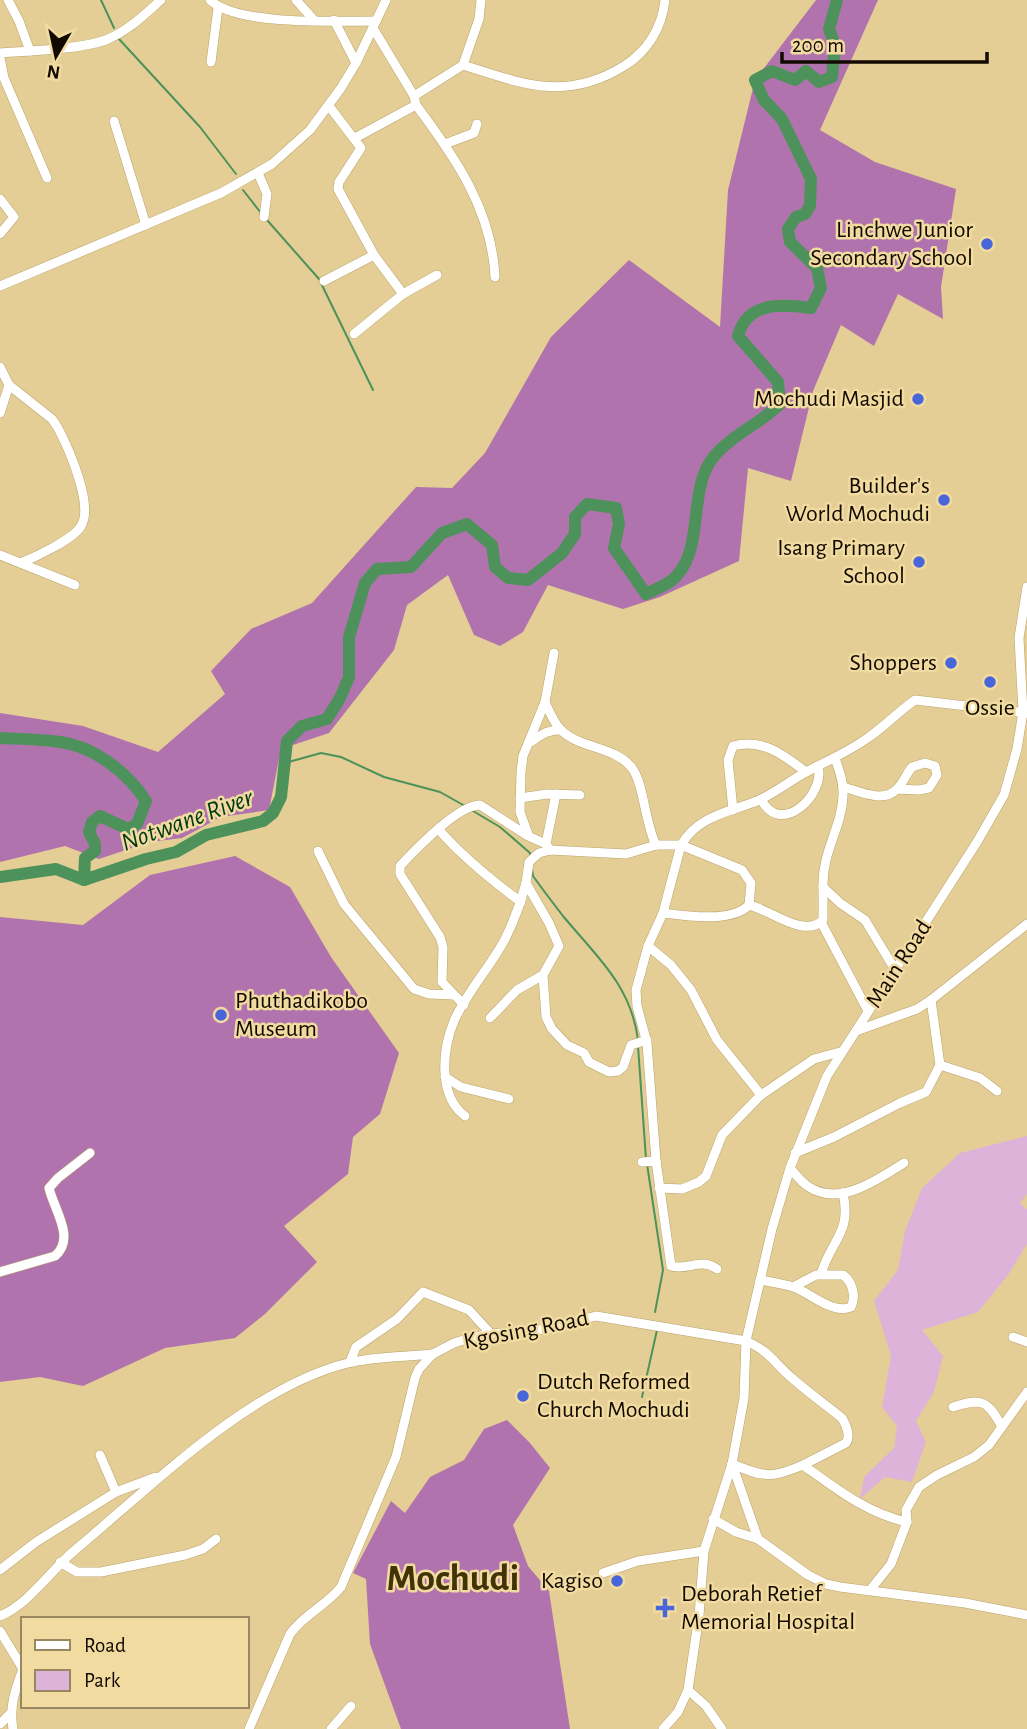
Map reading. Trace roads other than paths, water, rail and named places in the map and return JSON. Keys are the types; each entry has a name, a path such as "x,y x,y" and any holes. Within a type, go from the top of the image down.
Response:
{"street":[{"path":"8,0 30,51"},
{"path":"0,52 30,51 106,40 135,23 161,0"},
{"path":"209,0 218,8 247,16 374,24"},
{"path":"296,0 314,20"},
{"path":"0,286 221,193 258,173 300,140 329,106 356,64 386,0"},
{"path":"355,138 415,100 463,65 480,19 481,0"},
{"path":"463,65 518,82 543,86 567,87 592,83 622,67 645,50 654,36 665,0"},
{"path":"211,62 218,8"},
{"path":"334,20 356,64"},
{"path":"374,24 415,100 445,144 482,209 492,249 495,277"},
{"path":"0,58 2,77 47,178"},
{"path":"329,106 355,138 361,150 339,183 338,189 374,255 403,294"},
{"path":"114,121 146,225"},
{"path":"445,144 474,133 477,124"},
{"path":"258,173 267,194 264,217"},
{"path":"0,199 14,217 0,234"},
{"path":"324,281 374,255"},
{"path":"354,334 403,294 437,275"},
{"path":"0,367 9,384 52,419 58,428 82,490 86,512 78,530 32,559 21,562"},
{"path":"0,413 9,384"},
{"path":"0,555 75,585"},
{"name":"Main Road","path":"688,1690 699,1615 704,1550 732,1464 744,1398 746,1341 794,1153 840,1052 977,842 1004,794 1025,713 1019,638 1027,587"},
{"path":"528,836 522,823 520,798 523,756 545,702 554,653"},
{"path":"717,1269 705,1263 678,1268 671,1266 659,1188 650,1161 636,990 648,946 663,912 681,845 697,825 711,817 761,799 835,758 869,737 915,700 1025,713"},
{"path":"545,702 562,730 580,742 608,752 631,767 636,775 656,845"},
{"path":"529,743 554,729 562,730"},
{"path":"733,810 728,760 733,746 753,742 789,759 806,772"},
{"path":"835,758 844,797 824,863 821,922 868,1012"},
{"path":"761,799 776,815 788,816 794,813 815,789 820,774 818,766"},
{"path":"843,787 880,796 889,796 898,789"},
{"path":"520,798 556,794 580,796"},
{"path":"465,1116 452,1103 445,1077 448,1039 454,1021 506,938 521,902 529,863 548,847 556,794"},
{"path":"464,1005 441,978 443,947 440,937 399,871 401,864 466,807 480,805 548,847 626,854 656,845 681,845 742,870 751,883 749,905 737,914 689,916 663,912"},
{"path":"439,830 479,871 521,902"},
{"path":"318,851 344,904 414,989 429,994 453,995"},
{"path":"490,1018 517,990 543,975 559,946 526,883"},
{"path":"823,887 865,920 894,968"},
{"path":"749,905 801,926 809,927 821,922"},
{"path":"856,1031 917,1009 1027,924"},
{"path":"648,946 671,965 691,990 717,1040 761,1096"},
{"path":"543,975 546,1017 552,1030 567,1045 584,1053 589,1062 609,1072 618,1071 640,1042"},
{"path":"794,1153 834,1137 926,1092 940,1065 931,1000"},
{"path":"659,1188 691,1187 706,1176 722,1135 761,1096 814,1059 840,1052"},
{"path":"940,1065 980,1078 996,1091"},
{"path":"445,1077 461,1087 509,1099"},
{"path":"0,1272 55,1256 62,1250 65,1240 49,1188 90,1153"},
{"path":"790,1168 809,1188 820,1192 843,1193 866,1185 904,1163"},
{"path":"821,1274 830,1250 844,1230 846,1217 843,1193"},
{"path":"760,1280 793,1287 844,1310 851,1307 854,1296 848,1278 843,1275 821,1274 793,1287"},
{"path":"349,1362 356,1347 397,1319 423,1293 469,1310 491,1334"},
{"name":"Kgosing Road","path":"433,1354 461,1341 491,1334 536,1331 587,1317 607,1316 746,1341"},
{"path":"1013,1337 1027,1342"},
{"path":"732,1464 771,1475 784,1474 846,1443 848,1438 842,1418 788,1374 776,1360 746,1341"},
{"path":"0,1616 19,1605 60,1562 164,1474 253,1407 288,1386 349,1362 433,1354"},
{"path":"249,1729 290,1633 300,1621 328,1601 341,1587 396,1457 415,1378 419,1369 433,1354"},
{"path":"870,1590 891,1564 907,1522 906,1510 919,1487 974,1457 989,1445 1027,1392"},
{"path":"953,1407 970,1401 983,1402 1002,1427"},
{"path":"100,1455 116,1492"},
{"path":"732,1464 758,1539"},
{"path":"803,1465 865,1506 887,1518 907,1522"},
{"path":"0,1570 36,1542 116,1492 164,1474"},
{"path":"713,1519 736,1532 758,1539 808,1575 826,1584 917,1599 976,1605 1027,1615"},
{"path":"60,1562 77,1572 101,1572 186,1555 203,1549 216,1539"},
{"path":"603,1573 638,1561 704,1550"},
{"path":"0,1631 21,1667"},
{"path":"13,1729 4,1718 21,1676"},
{"path":"663,1729 678,1712 688,1690 706,1706 722,1729"},
{"path":"12,1702 21,1700"},
{"path":"331,1729 351,1706"}],"waterway":[{"path":"101,0 114,28"},
{"name":"Notwane River","path":"0,738 52,741 85,749 120,771 146,801 137,824 128,829 100,816 92,822 89,832 95,844 95,851 85,858 84,880 176,852 206,835 263,821 273,813 281,797 287,741 302,726 327,719 349,677 349,637 365,583 377,569 411,567 442,533 467,524 492,545 495,567 508,578 528,580 562,553 575,534 575,517 587,504 616,508 619,524 614,548 646,594 671,581 682,569 689,555 700,488 712,459 727,444 780,404 778,382 738,336 743,325 749,316 767,307 811,308 821,288 817,268 790,242 788,229 796,217 805,214 810,206 811,179 782,119 764,100 755,80 772,71 795,80 806,71 819,82 832,77 835,45 829,29 837,0"},
{"path":"119,39 200,127 236,174"},
{"path":"243,190 261,213"},
{"path":"267,220 319,279 373,390"},
{"path":"285,763 321,753 341,757 384,777 440,792 465,806"},
{"path":"473,811 500,827 530,853 530,857"},
{"path":"0,877 56,869 84,880"},
{"path":"532,869 533,876 544,891 620,987 628,1003 638,1040"},
{"path":"638,1046 646,1159"},
{"path":"647,1164 663,1270 655,1312"},
{"path":"642,1397 657,1330"}],"place":[{"name":"Linchwe Junior Secondary School","path":"987,244"},
{"name":"Mochudi Masjid","path":"918,399"},
{"name":"Builder's World Mochudi","path":"944,500"},
{"name":"Isang Primary School","path":"919,562"},
{"name":"Shoppers","path":"951,663"},
{"name":"Ossie","path":"990,682"},
{"name":"Phuthadikobo Museum","path":"221,1015"},
{"name":"Dutch Reformed Church Mochudi","path":"523,1396"},
{"name":"Kagiso","path":"617,1581"},
{"name":"Deborah Retief Memorial Hospital","path":"665,1608"}],"district":[{"name":"Mochudi","path":"453,1579"}]}
